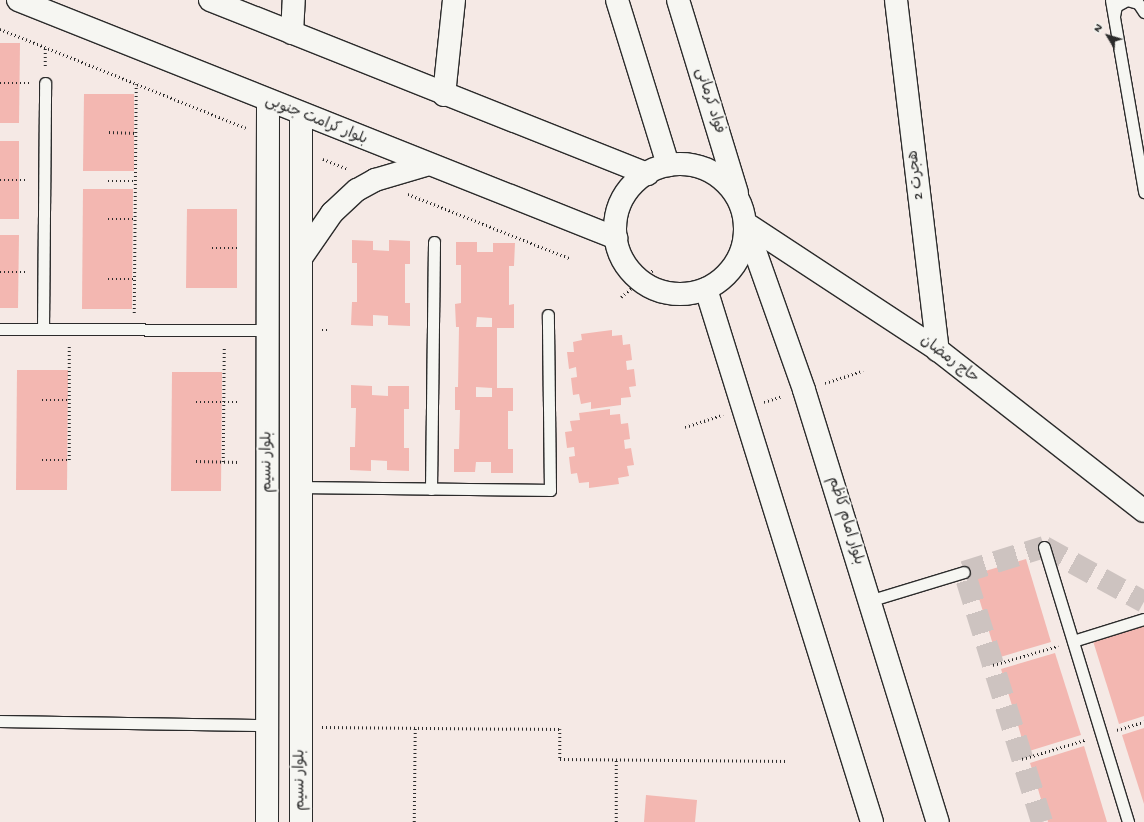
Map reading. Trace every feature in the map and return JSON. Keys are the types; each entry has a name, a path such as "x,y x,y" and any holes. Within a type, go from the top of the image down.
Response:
{"street":[{"name":"بلوار کرامت جنوبی","path":"18,0 426,165 616,238"},
{"path":"210,0 444,95 648,174"},
{"path":"292,33 294,0"},
{"path":"444,95 454,0"},
{"path":"617,0 668,166"},
{"name":"فواد کرمانی","path":"678,0 739,202"},
{"name":"هجرت 2","path":"896,0 938,350"},
{"name":"بلوار نسیم","path":"267,822 268,101"},
{"name":"بلوار نسیم","path":"300,822 301,115"},
{"path":"683,164 710,171 732,190 739,202 745,223 742,250 736,262 718,282 706,289 692,293 671,294 650,288 646,274 623,261 616,238 616,223 626,194 648,174 668,166 683,164"},
{"path":"301,258 332,213 357,190 375,180 426,165"},
{"path":"268,216 273,204 284,199 296,204 301,216"},
{"name":"حاج رمضان","path":"745,223 938,350 1144,511"},
{"name":"بلوار امام کاظم","path":"745,223 804,390 938,822"},
{"path":"706,289 872,822"}],"lane":[{"path":"1110,0 1144,192"},
{"path":"1114,18 1116,6 1127,0 1138,3 1144,12"},
{"path":"1142,0 1144,12"},
{"path":"43,330 45,83"},
{"path":"431,489 434,242"},
{"path":"301,487 550,490 548,316"},
{"path":"0,329 268,330"},
{"path":"1044,548 1128,822"},
{"path":"869,601 964,572"},
{"path":"1073,641 1144,619"},
{"path":"0,721 267,725"}],"path":[{"path":"0,83 45,83"},
{"path":"134,330 136,84"},
{"path":"108,132 136,133"},
{"path":"0,180 44,180"},
{"path":"108,181 135,181"},
{"path":"108,219 135,219"},
{"path":"212,248 239,248"},
{"path":"0,272 43,272"},
{"path":"621,297 646,274"},
{"path":"108,279 134,279"},
{"path":"42,460 69,460 69,330"},
{"path":"223,462 224,330"},
{"path":"685,427 863,371"},
{"path":"42,400 69,400"},
{"path":"196,402 239,402"},
{"path":"196,461 240,462"},
{"path":"993,665 1073,641"},
{"path":"1022,759 1144,722"},
{"path":"301,726 560,729 560,759 788,761"},
{"path":"414,822 415,727"},
{"path":"616,759 616,822"}],"building":[{"path":"0,43 20,43 19,123 0,123"},
{"path":"84,94 134,94 134,171 83,171"},
{"path":"0,141 19,141 19,219 0,219"},
{"path":"83,189 133,189 132,309 82,309"},
{"path":"187,209 237,209 237,288 186,288"},
{"path":"0,235 19,235 18,308 0,308"},
{"path":"352,240 373,241 373,250 389,251 389,240 410,241 410,264 405,264 405,303 410,303 410,326 388,325 388,316 373,315 373,326 351,325 352,302 357,302 357,263 352,263"},
{"path":"456,242 477,242 477,252 493,252 493,243 515,243 514,266 509,266 509,305 514,304 514,328 497,328 497,388 513,388 513,411 508,411 508,449 513,449 513,473 491,473 491,462 476,462 475,472 454,472 454,449 459,449 460,410 455,410 455,387 458,387 459,327 456,327 455,304 461,303 461,265 456,265","holes":["477,317 492,318 492,327 476,327","476,387 492,388 492,397 476,397"]},
{"path":"612,330 612,336 622,335 623,345 630,344 632,360 626,361 627,370 634,369 636,386 629,387 631,397 621,398 621,405 591,409 591,402 581,404 579,394 573,395 571,378 577,377 576,367 569,369 567,352 574,352 573,342 582,340 581,334"},
{"path":"17,370 68,370 67,490 16,490"},
{"path":"172,372 222,372 221,491 171,491"},
{"path":"351,385 372,386 372,395 388,396 388,386 409,386 409,409 404,409 404,448 409,448 409,471 387,470 387,461 371,460 371,471 350,470 350,447 355,447 356,408 351,408"},
{"path":"610,409 610,415 620,414 621,424 628,423 630,439 624,440 625,449 631,448 634,465 627,466 629,476 618,478 619,484 589,488 589,482 579,483 577,473 571,474 569,457 575,456 574,447 567,448 565,432 572,431 570,421 580,420 579,413"},
{"path":"1026,559 1051,642 997,658 972,575"},
{"path":"1144,625 1144,716 1119,724 1093,641"},
{"path":"1055,653 1081,735 1026,752 1001,669"},
{"path":"1144,728 1144,804 1122,735"},
{"path":"1084,746 1107,822 1048,822 1030,763"},
{"path":"646,795 697,800 695,822 644,822"}],"tunnel":[{"path":"1042,822 964,572 1044,547 1144,602"}]}
